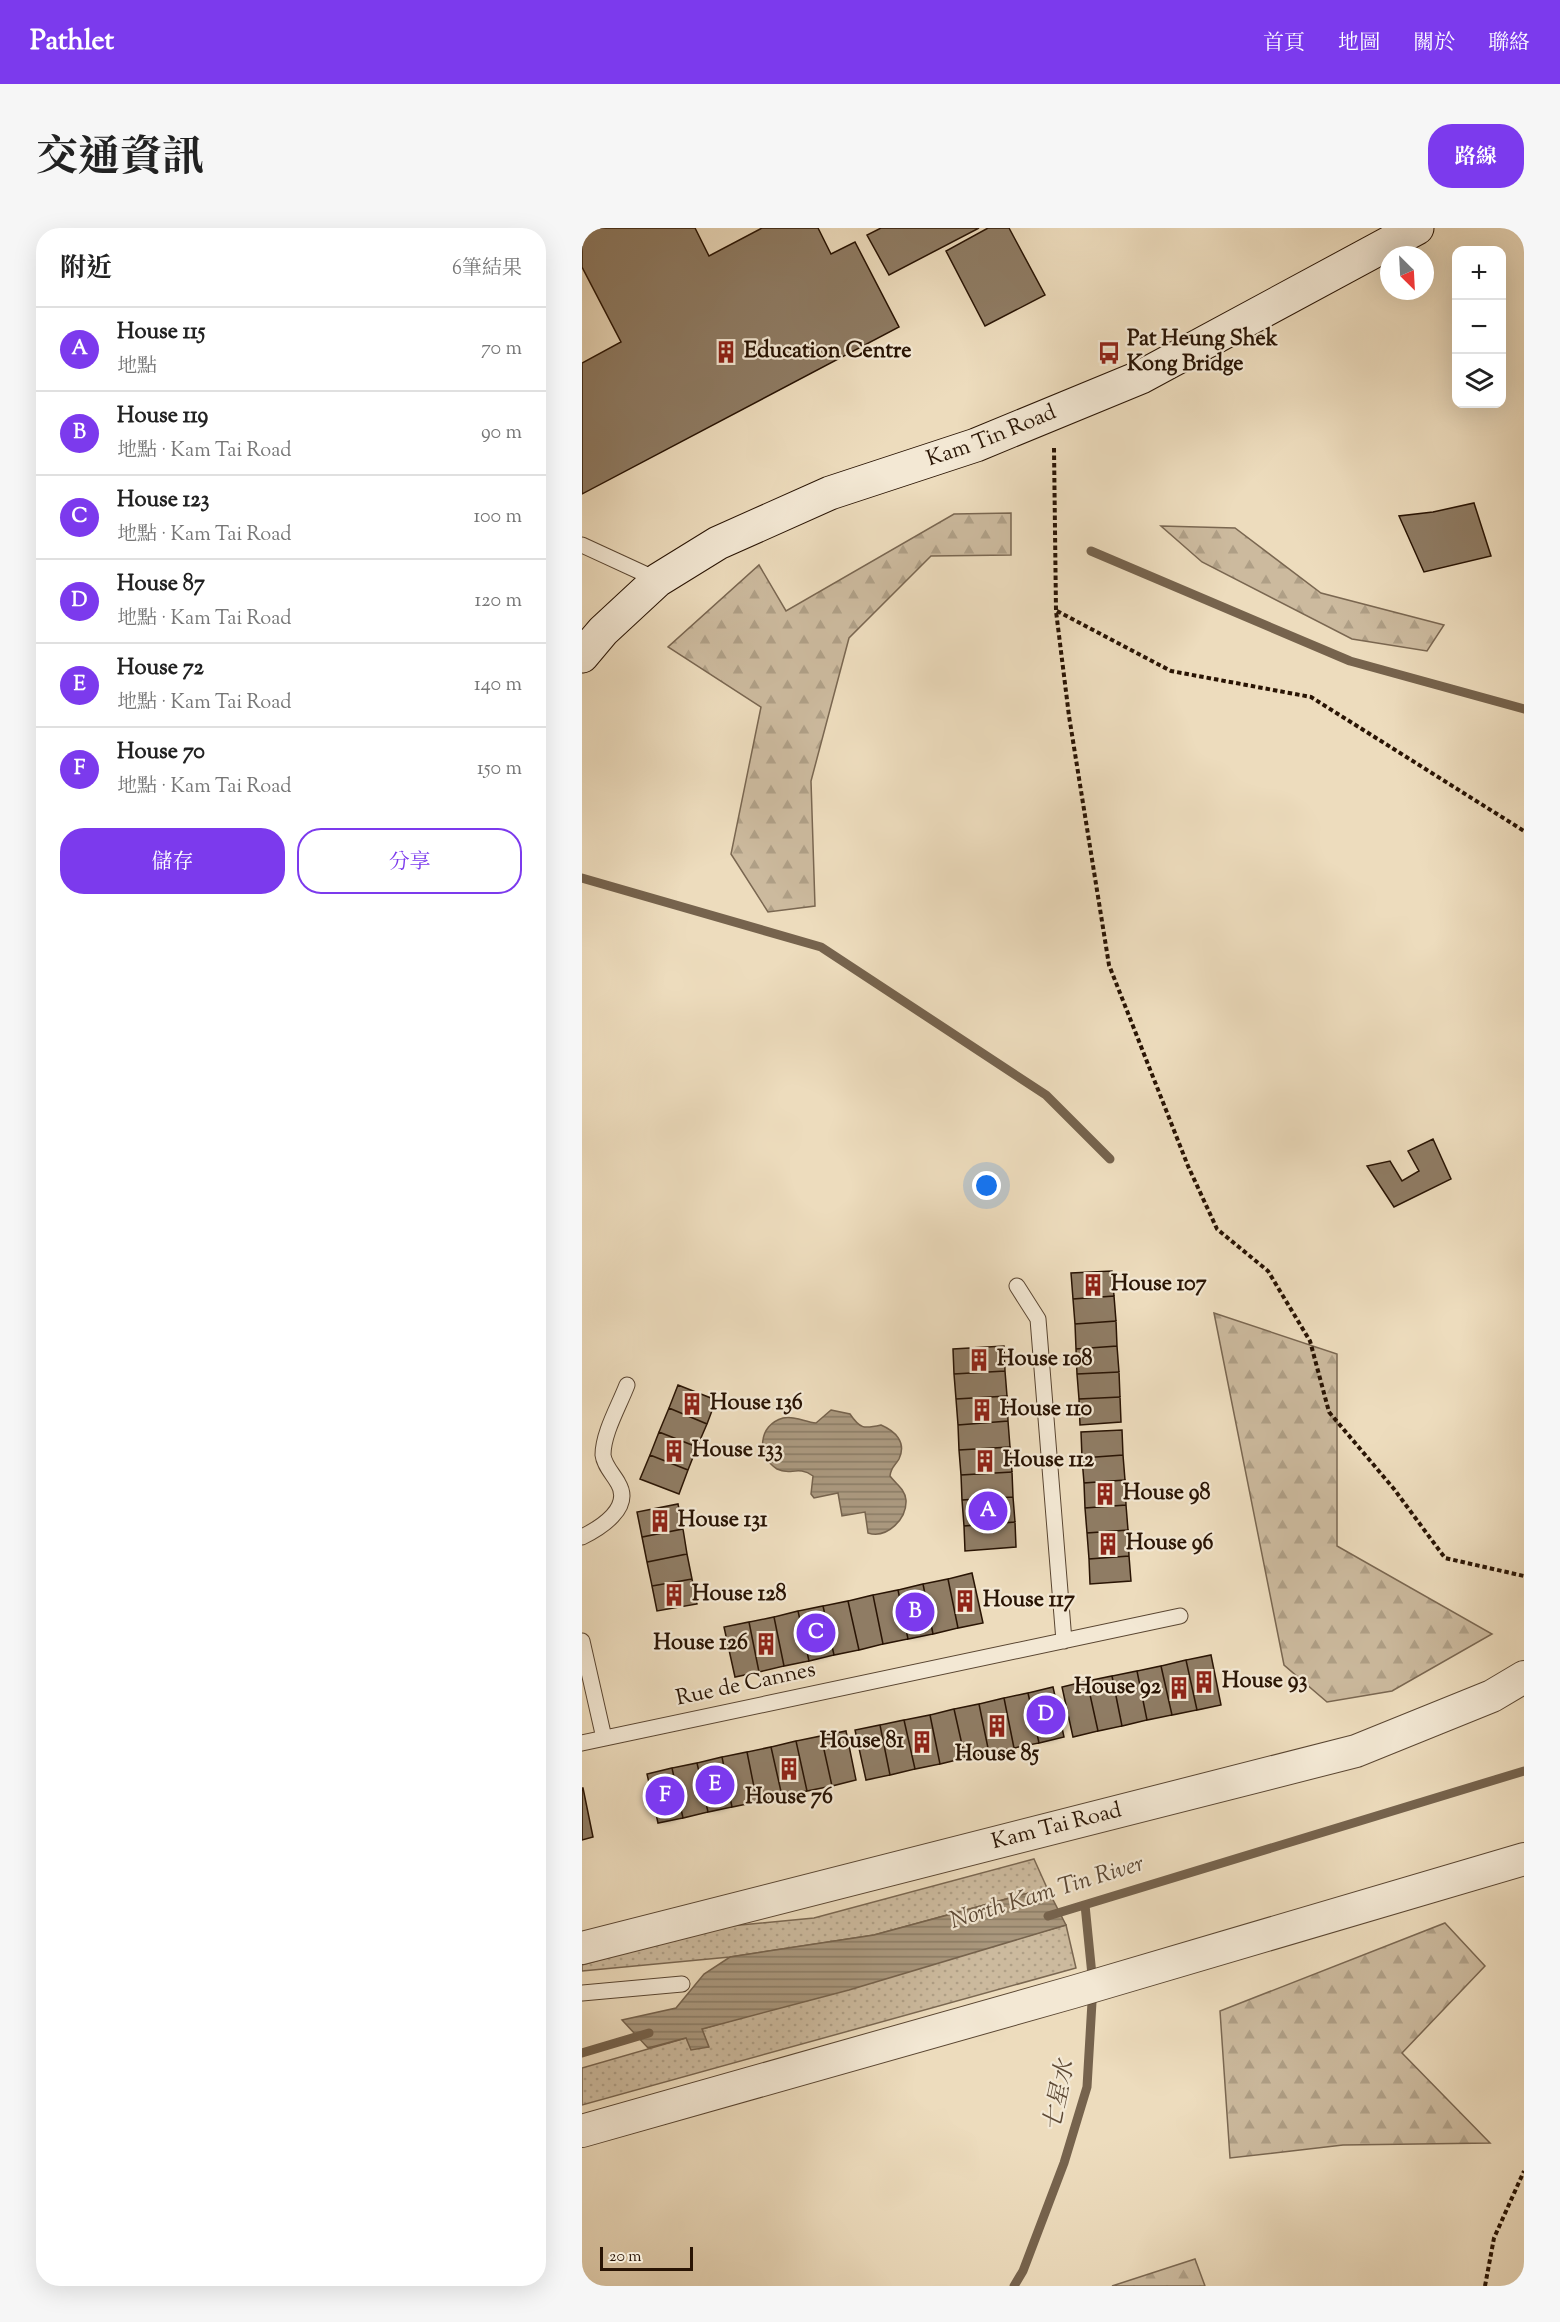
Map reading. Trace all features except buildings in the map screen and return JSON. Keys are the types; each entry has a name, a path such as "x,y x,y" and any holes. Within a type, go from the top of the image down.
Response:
{"main road":[{"name":"Kam Tin Road","path":"582,656 603,631 658,580 718,543 830,493 976,445 1141,377 1417,228"}],"street":[{"name":"Kam Tai Road","path":"582,1948 1356,1751 1492,1696 1524,1677"},
{"path":"582,2131 1073,1992 1524,1858"}],"lane":[{"path":"582,545 658,580"},
{"path":"1017,1286 1038,1319 1064,1641"},
{"path":"582,1537 600,1528 614,1516 621,1501 620,1486 603,1456 605,1444 627,1385"},
{"name":"Rue de Cannes","path":"582,1743 1180,1616"},
{"path":"582,1641 604,1738"},
{"path":"582,1993 682,1984"}],"path":[{"path":"1053,414 1056,610 1069,717 1109,965 1188,1166 1217,1229 1268,1271 1310,1341 1329,1412 1394,1489 1445,1558 1524,1576"},
{"path":"1056,610 1171,671 1311,697 1524,831"},
{"path":"1485,2286 1494,2238 1524,2170"}],"green space":[{"path":"1011,513 1011,555 931,556 849,638 811,781 815,906 768,912 731,854 761,707 668,647 759,565 786,611 954,514"},
{"path":"1161,526 1235,528 1321,593 1444,625 1427,651 1352,639 1202,562"},
{"path":"1214,1313 1337,1354 1337,1546 1492,1634 1392,1691 1327,1702 1284,1665"},
{"path":"1034,1859 1047,1888 874,1935 730,1957 582,1971 582,1965 709,1928 814,1918"},
{"path":"1445,1923 1485,1966 1402,2053 1490,2143 1343,2145 1230,2158 1220,2011"},
{"path":"1066,1925 1076,1968 582,2105 582,2068 686,2038 708,2047 702,2029"},
{"path":"1195,2259 1205,2286 1112,2286"}],"water":[{"path":"831,1410 850,1414 863,1427 881,1425 891,1430 901,1442 901,1453 890,1476 900,1486 906,1500 903,1514 889,1530 875,1534 868,1533 865,1512 842,1516 838,1493 814,1498 811,1494 813,1476 803,1471 786,1472 777,1469 766,1457 763,1441 769,1427 775,1422 791,1417 816,1423"},
{"path":"1047,1888 1066,1925 849,1990 702,2029 709,2047 691,2050 686,2038 648,2048 622,2020 676,2008 704,1974 730,1957 874,1935"}],"waterway":[{"path":"1091,551 1350,661 1524,709"},
{"path":"582,878 821,947 1046,1095 1110,1159"},
{"name":"North Kam Tin River","path":"1048,1916 1524,1771"},
{"name":"七星水","path":"1014,2286 1023,2271 1064,2163 1087,2087 1093,1985 1085,1905"},
{"name":"North Kam Tin River","path":"582,2053 649,2033"}],"place":[{"name":"Education Centre","path":"726,352"},
{"name":"Pat Heung Shek Kong Bridge","path":"1109,353"},
{"name":"House 107","path":"1093,1285"},
{"name":"House 108","path":"979,1360"},
{"name":"House 136","path":"692,1404"},
{"name":"House 110","path":"982,1410"},
{"name":"House 133","path":"674,1451"},
{"name":"House 112","path":"985,1461"},
{"name":"House 98","path":"1105,1494"},
{"name":"House 115","path":"988,1511"},
{"name":"House 131","path":"660,1521"},
{"name":"House 96","path":"1108,1544"},
{"name":"House 128","path":"674,1595"},
{"name":"House 117","path":"965,1601"},
{"name":"House 119","path":"915,1612"},
{"name":"House 123","path":"816,1633"},
{"name":"House 126","path":"766,1644"},
{"name":"House 93","path":"1204,1682"},
{"name":"House 92","path":"1179,1688"},
{"name":"House 87","path":"1046,1715"},
{"name":"House 85","path":"997,1726"},
{"name":"House 81","path":"922,1742"},
{"name":"House 76","path":"789,1769"},
{"name":"House 72","path":"715,1785"},
{"name":"House 70","path":"665,1796"}]}
